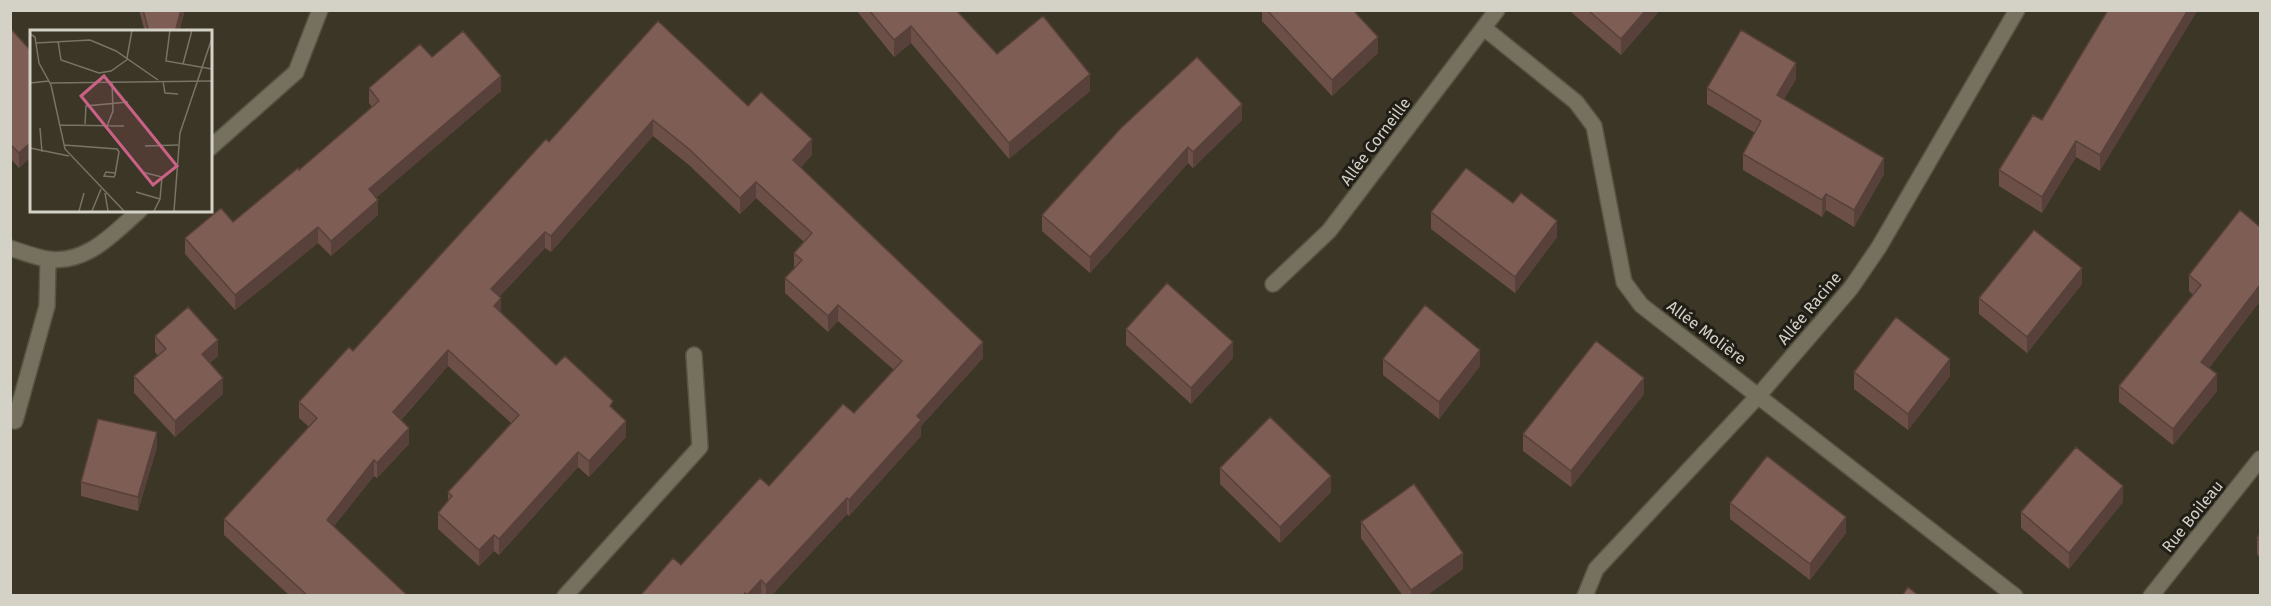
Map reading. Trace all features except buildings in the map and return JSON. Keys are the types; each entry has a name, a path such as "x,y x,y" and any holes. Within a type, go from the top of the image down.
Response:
{"street":[{"path":"212,146 296,72 320,10"},
{"name":"Allée Corneille","path":"1273,285 1329,231 1497,10"},
{"name":"Allée Racine","path":"1585,596 1596,569 1759,395 1851,288 1880,247 2017,10"},
{"name":"Allée Molière","path":"1484,28 1576,102 1594,126 1624,282 1641,305 2015,596"},
{"path":"10,248 48,260 71,258 99,247 138,212"},
{"path":"15,421 47,306 48,260"},
{"path":"565,596 700,447 694,355"},
{"name":"Rue Boileau","path":"2151,596 2260,459"}]}
